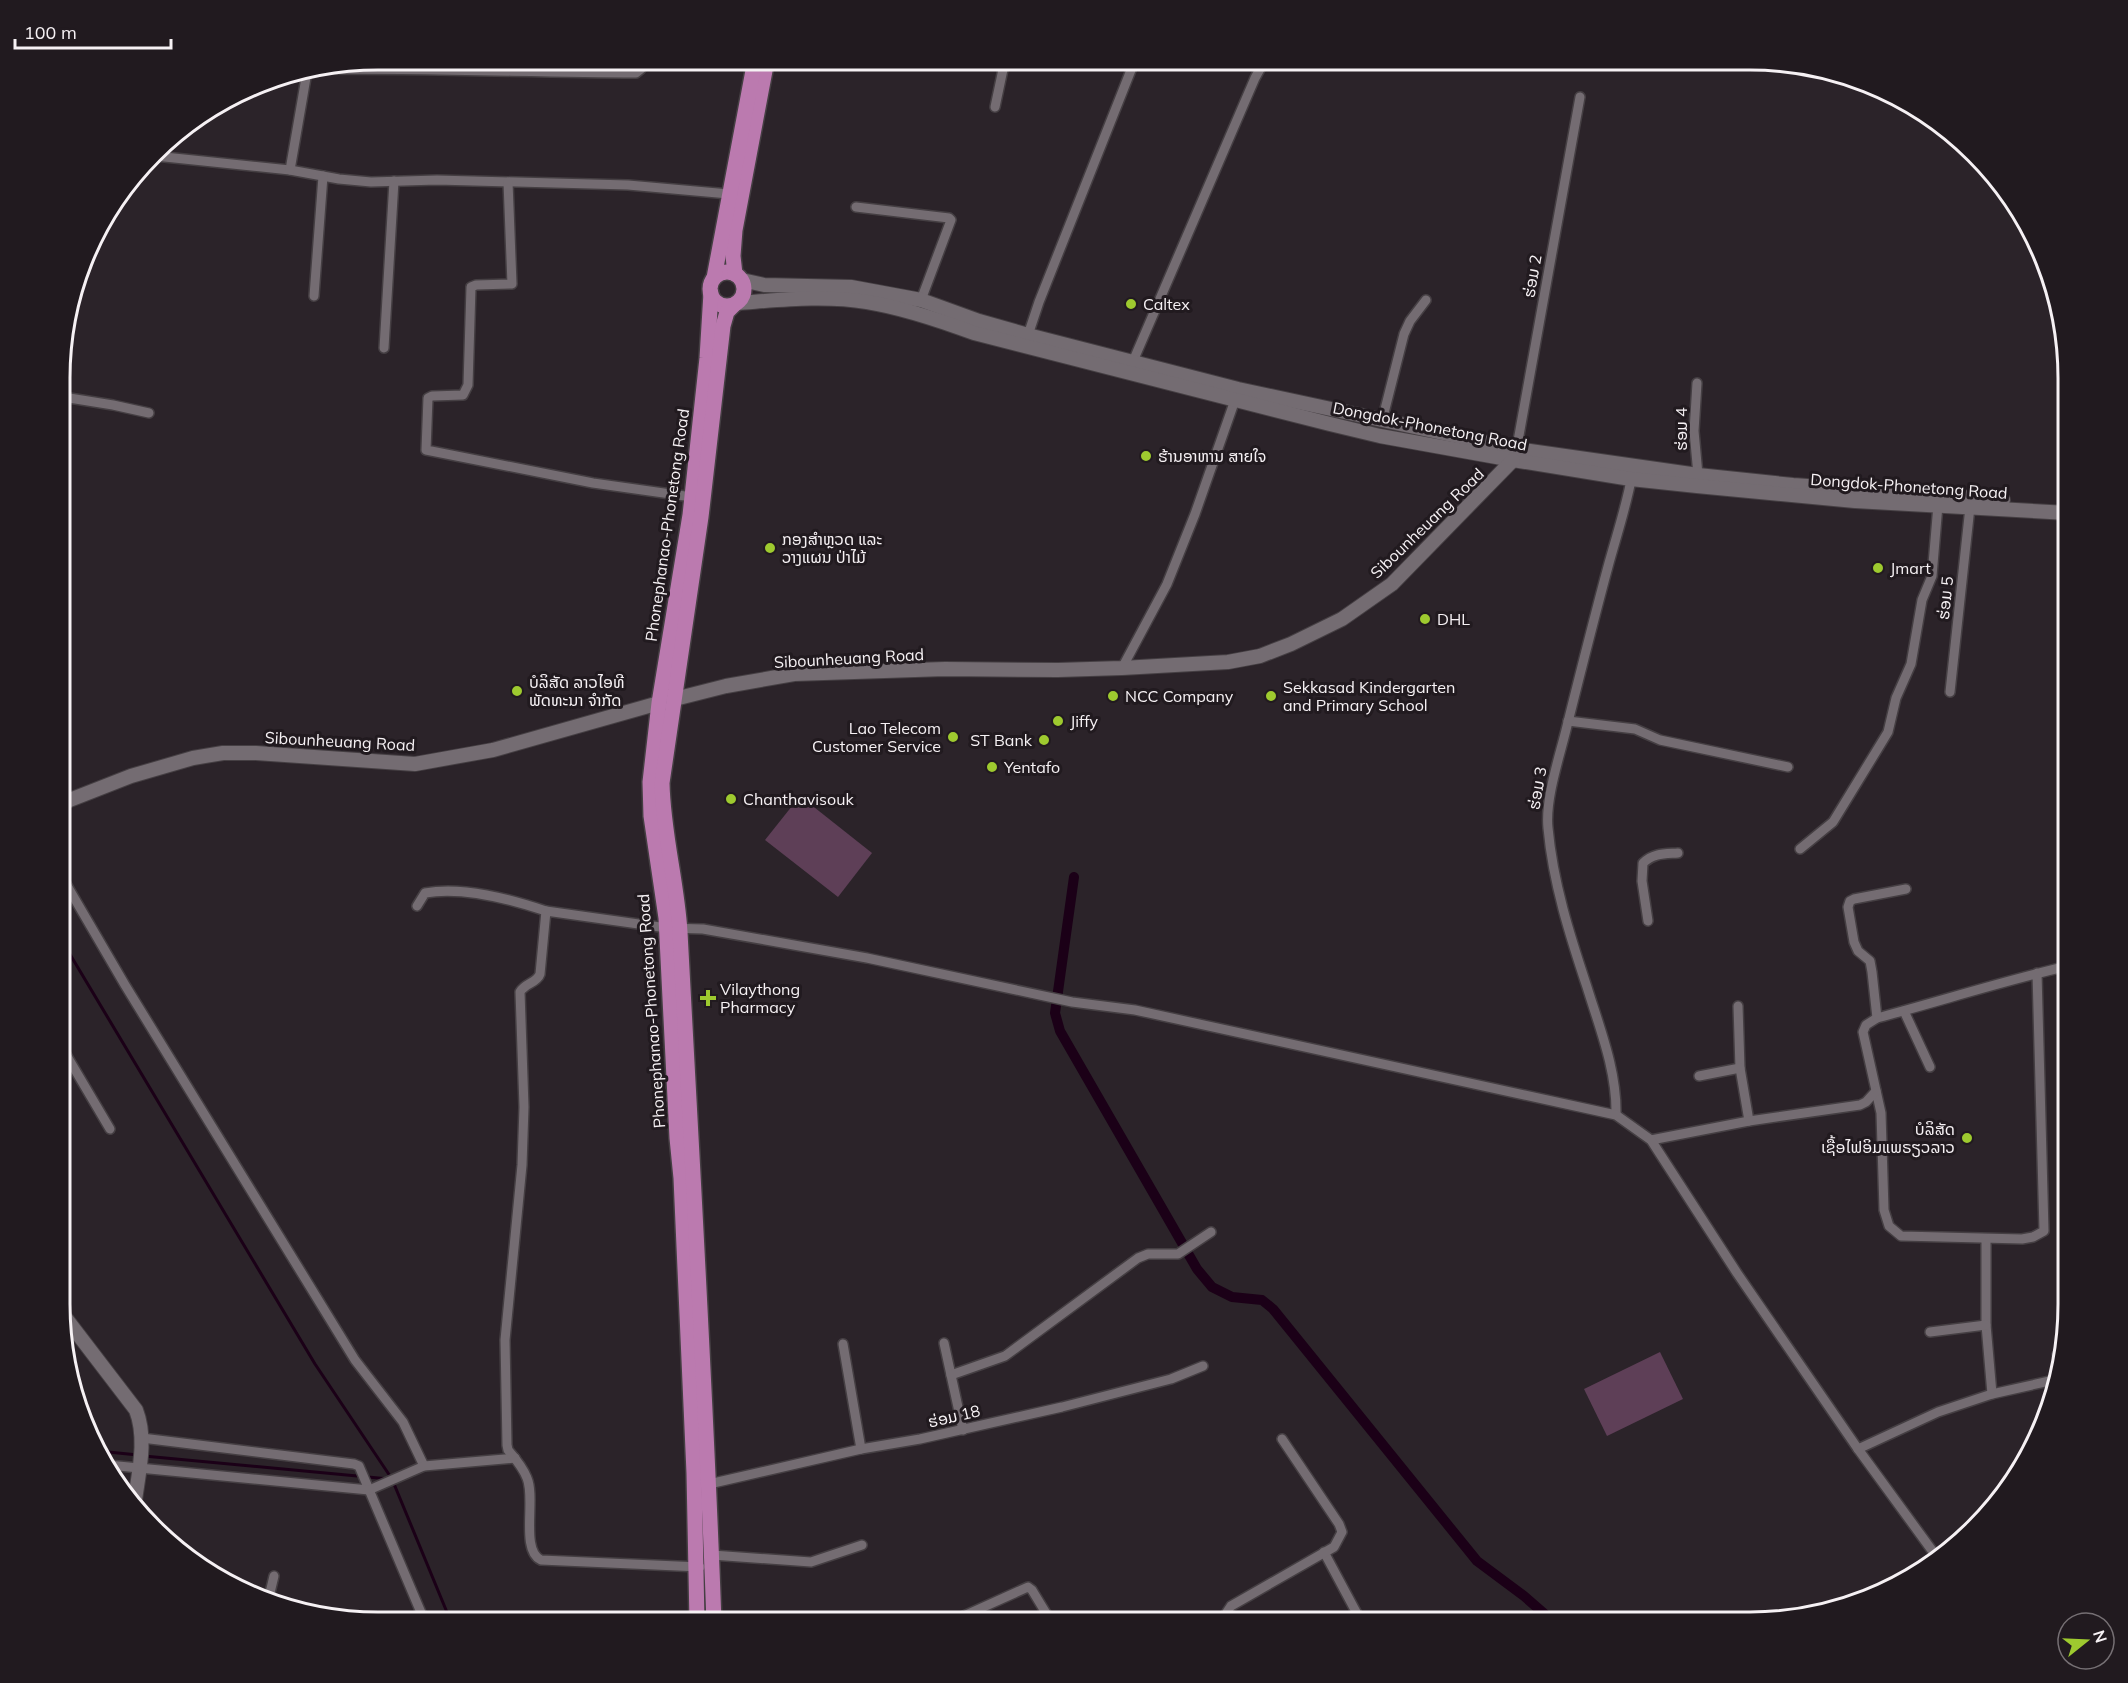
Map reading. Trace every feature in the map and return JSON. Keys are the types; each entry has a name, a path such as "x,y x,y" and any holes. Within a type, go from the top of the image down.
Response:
{"main road":[{"name":"Phonephanao-Phonetong Road","path":"713,1612 707,1563 677,1138 673,928 651,816 650,782 659,703 695,516 692,497 707,358 712,286 752,70"},
{"path":"735,304 744,293 733,256 735,230 765,70"},
{"path":"726,272 764,285 801,293 728,306 718,304 712,286 726,272"},
{"name":"Dongdok-Phonetong Road","path":"801,293 850,287 921,300 1026,340"},
{"name":"Dongdok-Phonetong Road","path":"801,293 868,302 929,316 974,333 1026,340 1130,367 1235,400 1380,436 1515,454 1632,473 1855,501 2058,512"},
{"name":"Phonephanao-Phonetong Road","path":"699,1612 707,1563 709,1484 662,783 695,516 724,319 735,304"},
{"name":"Dongdok-Phonetong Road","path":"1130,367 1382,421 1515,454"},
{"name":"Sibounheuang Road","path":"70,800 132,776 193,758 223,753 256,753 415,764 494,750 674,699 794,674 945,669 1122,668 1228,662 1260,656 1291,644 1342,619 1392,584 1515,454"},
{"name":"Dongdok-Phonetong Road","path":"1632,473 1698,475 2058,503"},
{"path":"71,1325 136,1410 140,1421 141,1439 136,1494"}],"street":[{"path":"460,70 636,73 640,70"},
{"path":"995,107 1003,70"},
{"path":"1026,340 1131,70"},
{"path":"1130,367 1259,70"},
{"path":"290,170 307,79"},
{"name":"ຮ່ອມ 2","path":"1515,454 1580,97"},
{"path":"165,157 290,170 371,182 628,185 729,194"},
{"path":"314,296 323,176"},
{"path":"384,348 394,181"},
{"path":"508,182 512,284 471,287 468,385 463,395 428,398 426,450 593,483 692,497"},
{"path":"856,207 951,220 921,300"},
{"path":"1382,421 1404,334 1410,321 1426,300"},
{"name":"ຮ່ອມ 4","path":"1697,383 1694,431 1698,475"},
{"path":"70,398 149,413"},
{"path":"1122,668 1167,584 1195,514 1235,400"},
{"name":"ຮ່ອມ 3","path":"1616,1115 1616,1098 1607,1049 1567,928 1547,827 1554,777 1632,473"},
{"path":"1800,849 1833,822 1888,732 1896,698 1911,664 1922,600 1932,576 1938,505"},
{"name":"ຮ່ອມ 5","path":"1950,692 1970,507"},
{"path":"1568,721 1635,729 1660,740 1788,767"},
{"path":"1648,921 1642,881 1643,862 1650,856 1678,853"},
{"path":"1877,1018 1870,961 1858,951 1854,942 1848,907 1854,898 1906,889"},
{"path":"417,906 425,893 441,890 509,899 546,911 673,928 703,929 867,958 1072,1002 1135,1010 1616,1115 1651,1140 1737,1273 1857,1449 1933,1552"},
{"path":"70,891 125,985 355,1360 403,1422 422,1468"},
{"path":"546,911 540,974 537,980 520,992 524,1107 522,1165 505,1340 507,1445 528,1479 531,1498 530,1545 533,1555 550,1560 811,1562 862,1545"},
{"path":"2037,973 2044,1231 2022,1239 1901,1236 1889,1226 1884,1210 1881,1113 1863,1032 1866,1025 1877,1018 1986,986 2037,973 2058,968"},
{"path":"1738,1006 1740,1068 1749,1120"},
{"path":"1904,1011 1930,1067"},
{"path":"70,1059 110,1129"},
{"path":"1699,1076 1740,1068"},
{"path":"1651,1140 1749,1120 1860,1105 1876,1091"},
{"path":"951,1375 1005,1356 1138,1258 1148,1254 1178,1254 1211,1233"},
{"path":"1986,1239 1986,1325 1992,1394"},
{"path":"1930,1332 1986,1325"},
{"path":"72,1333 77,1333"},
{"path":"944,1343 963,1430"},
{"path":"843,1344 861,1449"},
{"name":"ຮ່ອມ 18","path":"709,1484 861,1449 963,1430 1160,1382 1203,1366"},
{"path":"1857,1449 1938,1412 1992,1394 2048,1381"},
{"path":"141,1439 354,1464 362,1470 371,1487 421,1612"},
{"path":"1227,1612 1238,1601 1334,1547 1342,1532 1339,1524 1282,1439"},
{"path":"116,1465 371,1487 422,1468 515,1458"},
{"path":"1324,1552 1356,1612"},
{"path":"270,1592 274,1576"},
{"path":"972,1612 1028,1587 1045,1612"}],"shaded area":[{"path":"800,796 872,853 838,897 765,840"},
{"path":"1660,1352 1683,1399 1607,1436 1584,1389"}],"waterway":[{"path":"1074,877 1055,1013 1060,1031 1197,1269 1212,1287 1232,1297 1262,1300 1273,1309 1477,1561 1542,1612"},
{"path":"70,954 315,1364 392,1479 447,1612"},
{"path":"108,1452 138,1455"},
{"path":"144,1456 389,1479"}],"place":[{"name":"Caltex","path":"1131,304"},
{"name":"ຮ້ານອາຫານ ສາຍໃຈ","path":"1146,456"},
{"name":"ກອງສໍາຫຼວດ ແລະ ວາງແຜນ ປ່າໄມ້","path":"770,548"},
{"name":"Jmart","path":"1878,568"},
{"name":"DHL","path":"1425,619"},
{"name":"ບໍລິສັດ ລາວໄອທີ ພັດທະນາ ຈຳກັດ","path":"517,691"},
{"name":"NCC Company","path":"1113,696"},
{"name":"Sekkasad Kindergarten and Primary School","path":"1271,696"},
{"name":"Jiffy","path":"1058,721"},
{"name":"Lao Telecom Customer Service","path":"953,737"},
{"name":"ST Bank","path":"1044,740"},
{"name":"Yentafo","path":"992,767"},
{"name":"Chanthavisouk","path":"731,799"},
{"name":"Vilaythong Pharmacy","path":"708,998"},
{"name":"ບໍລິສັດ ເຊື້ອໄຟອິມແພຣຽວລາວ","path":"1967,1138"}]}
